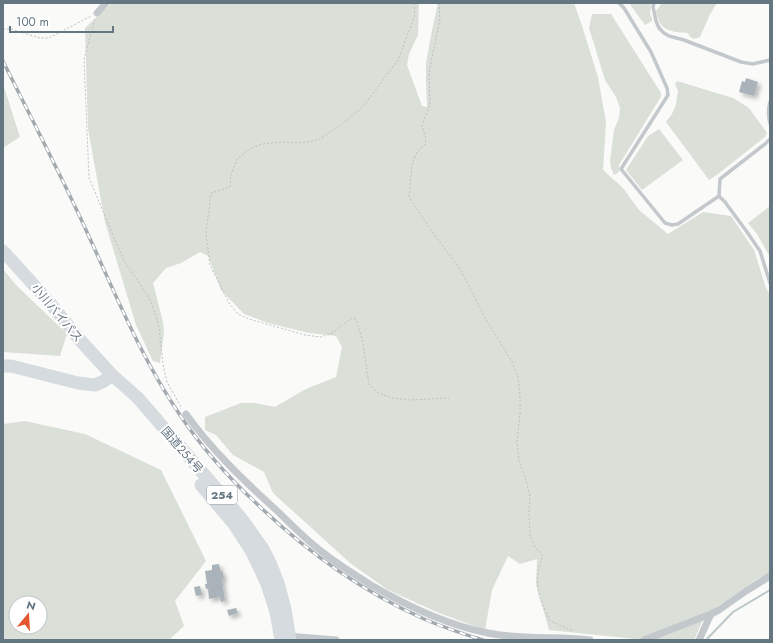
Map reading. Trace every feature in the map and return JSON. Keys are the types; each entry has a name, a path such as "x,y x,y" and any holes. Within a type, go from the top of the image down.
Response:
{"highway":[{"name":"小川バイパス","path":"3,251 112,375"},
{"path":"3,366 11,366 78,383 95,384 104,381 112,375"},
{"name":"国道254号","path":"112,375 138,411 234,524 252,552 267,584 286,638"}],"street":[{"path":"96,13 106,3"},
{"path":"186,414 230,467 312,544 337,563 401,602 435,617 488,633 524,638 590,640"},
{"path":"644,640 719,610 770,576"},
{"path":"699,640 711,614"},
{"path":"286,638 336,640"}],"lane":[{"path":"619,3 624,8 651,52 667,88 668,95 621,169 665,223 672,225 678,224 720,196"},
{"path":"654,3 653,7 659,28 669,36 684,40 741,62 753,64 770,60"},
{"path":"770,102 768,106 770,123"},
{"path":"770,139 720,179 720,196 760,251 770,283"}],"path":[{"path":"414,3 415,15 398,60 363,107 338,127 318,140 301,143 282,142 262,144 251,148 236,159 230,187 211,193 206,233 210,265 229,303 238,314 249,319 321,337 332,333 352,318 356,319 363,342 366,372 369,384 378,393 392,398 411,400 448,398"},
{"path":"439,3 440,19 429,72 430,105 422,125 426,139 425,144 417,152 412,164 409,197 435,236 460,269 487,321 512,362 518,377 520,394 520,414 517,442 519,461 530,497 530,536 535,547 543,556 539,566 537,580 539,595 550,621 571,630 579,639"},
{"path":"3,29 11,29 40,38 49,38 96,13"},
{"path":"96,13 84,58 89,178 124,261 149,298 159,327 163,364 167,382 186,414"}],"shaded area":[{"path":"112,3 419,3 418,35 409,54 407,65 422,106 427,107 426,63 438,3 574,3 598,77 606,122 603,170 623,188 639,210 668,234 703,212 731,216 754,250 766,288 770,294 770,574 759,578 705,615 694,640 635,640 549,630 536,584 537,559 520,564 508,556 492,590 485,630 439,613 388,590 350,563 273,493 264,472 233,455 216,435 205,430 205,417 241,403 255,403 275,407 306,389 336,377 342,347 336,336 309,333 268,323 244,314 221,290 208,256 200,252 181,263 166,268 153,283 163,322 164,332 160,363 153,361 136,325 105,222 88,129 85,28"},
{"path":"629,3 651,3 650,14 652,21 645,25"},
{"path":"662,3 717,3 710,14 700,37 694,39 690,37 688,33 671,31 660,23 656,11"},
{"path":"592,14 611,14 661,93 659,100 619,165 619,172 614,175 610,161 614,130 619,118 620,108 616,97 605,80 589,28"},
{"path":"677,81 733,98 749,108 767,133 765,137 709,180 666,122 672,114 676,104 678,91 675,84"},
{"path":"3,84 20,137 3,148"},
{"path":"659,129 683,160 642,190 626,170 648,136"},
{"path":"770,206 770,257 757,234 748,223"},
{"path":"3,269 16,285 67,334 60,356 3,352"},
{"path":"25,421 85,434 161,470 206,561 175,601 184,626 169,640 3,640 3,424"}],"building":[{"path":"746,78 758,82 754,96 739,92 742,81 745,82"},
{"path":"219,564 221,572 223,572 224,579 222,579 225,601 221,602 220,597 209,599 208,589 206,589 205,584 207,584 205,571 212,570 212,565"},
{"path":"200,586 202,595 196,596 194,587"},
{"path":"236,608 238,613 229,616 227,610"}],"waterway":[{"path":"706,640 733,612 770,590"}],"railway":[{"path":"3,61 66,188 141,348 166,393 206,451 246,494 295,538 335,569 356,583 401,608 438,625 483,640"}]}
